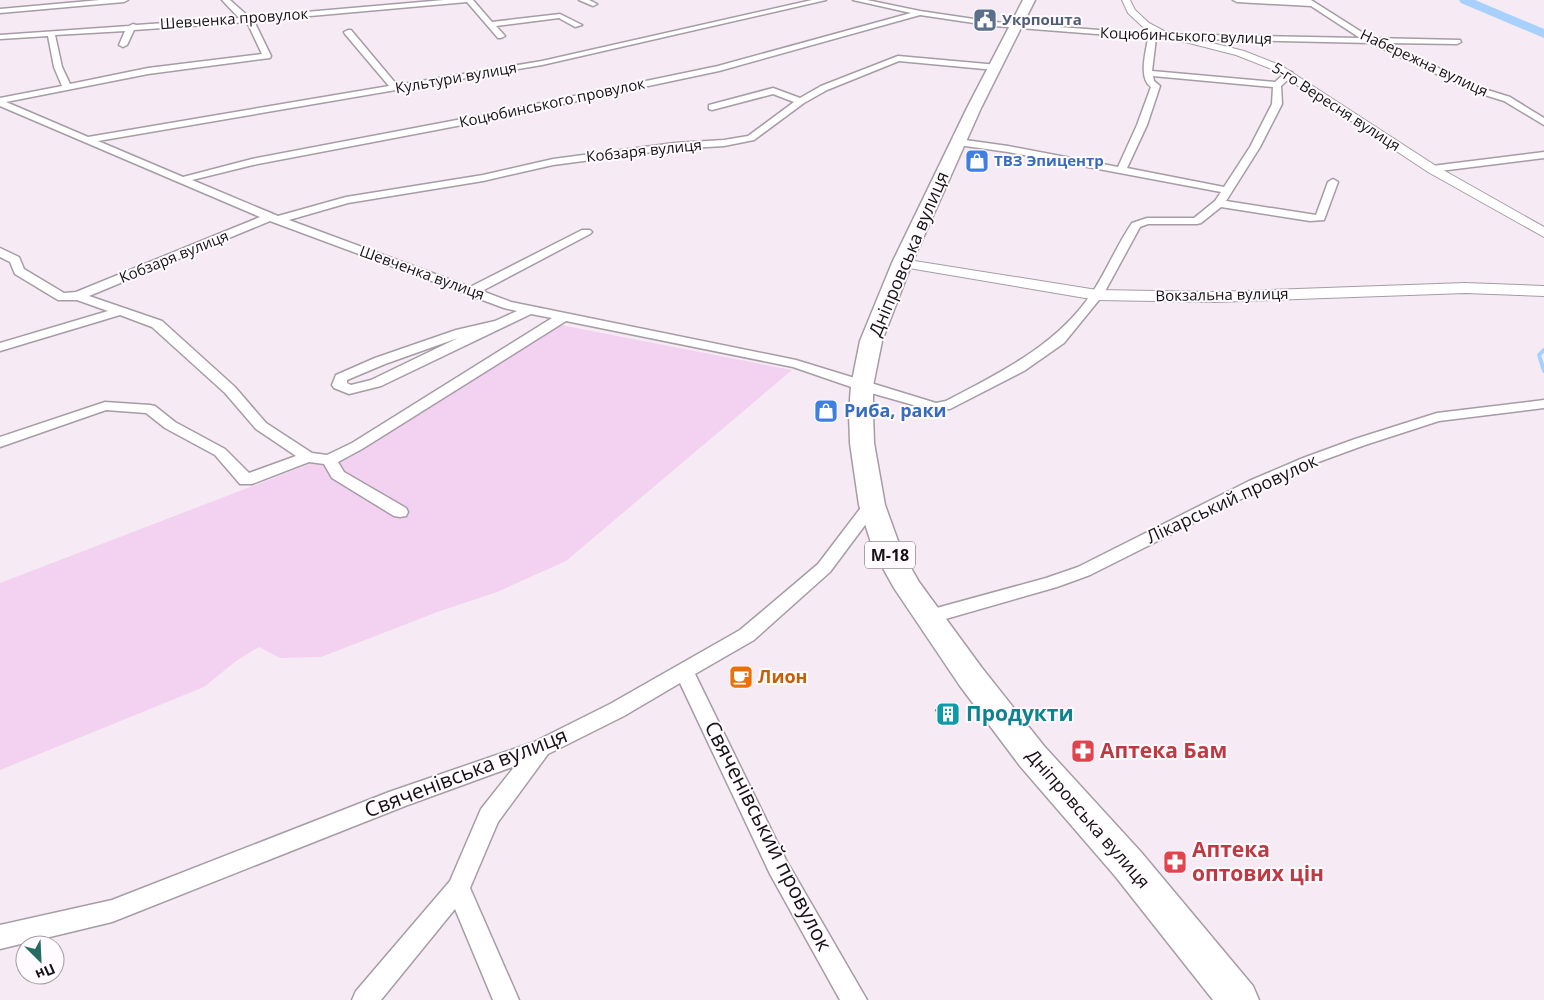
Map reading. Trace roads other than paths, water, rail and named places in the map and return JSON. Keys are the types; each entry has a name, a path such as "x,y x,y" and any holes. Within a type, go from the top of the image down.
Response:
{"highway":[{"name":"Дніпровська вулиця","path":"1029,0 958,142 902,263 871,341 862,386 862,443 872,504 888,552 908,588 928,618 1032,756 1128,864 1239,1000"}],"street":[{"path":"0,11 124,0"},
{"path":"3,106 67,87 148,71 267,56 250,20 243,18 226,0"},
{"path":"468,0 501,36"},
{"name":"Шевченка провулок","path":"0,37 247,19 468,0"},
{"path":"583,0 593,4"},
{"name":"Культури вулиця","path":"86,140 542,63 822,0"},
{"name":"Коцюбинського вулиця","path":"857,0 920,13 978,22 1152,36 1457,42"},
{"name":"5-го Вересня вулиця","path":"1126,0 1131,11 1146,25 1161,33 1262,61 1289,74 1432,169 1544,233"},
{"path":"1236,0 1309,2"},
{"name":"Набережна вулиця","path":"1309,2 1369,40 1380,43 1478,90 1507,100 1544,122"},
{"name":"Коцюбинського провулок","path":"182,180 252,162 483,118 719,68 920,13"},
{"path":"492,24 560,16 578,25"},
{"path":"123,45 128,33 134,26"},
{"path":"348,32 395,88"},
{"path":"51,33 58,67 67,87"},
{"path":"1121,170 1142,125 1156,86 1150,82 1148,73 1152,36"},
{"name":"Кобзаря вулиця","path":"78,296 274,219 346,200 483,178 553,162 675,146 724,143 751,138 801,101 824,88 898,58 915,58 995,67"},
{"path":"1148,73 1277,85"},
{"path":"862,386 936,406 950,405 1019,368 1059,340 1097,295 1136,225 1147,221 1197,221 1219,203 1256,147 1277,104 1277,85 1289,74"},
{"path":"712,107 772,91 801,101"},
{"name":"Шевченка вулиця","path":"3,106 274,219 508,305 796,364 862,386"},
{"path":"958,142 1226,190"},
{"path":"1432,169 1544,155"},
{"path":"1219,203 1320,218 1333,182"},
{"path":"472,292 586,232"},
{"path":"0,252 15,260 19,271 62,297 78,296 157,324 230,390 261,426 308,457 329,460 357,446 564,316"},
{"path":"0,264 15,260"},
{"name":"Вокзальна вулиця","path":"902,263 1097,295 1214,297 1465,288 1544,291"},
{"path":"506,322 461,333 380,361 341,378 339,385 349,390 359,389 376,383 506,322 530,309"},
{"path":"0,348 121,312"},
{"name":"Лікарський провулок","path":"928,618 1051,583 1084,571 1255,485 1308,461 1360,442 1437,418 1544,404"},
{"path":"0,442 106,406 150,409 170,425 220,452 246,480 308,457"},
{"path":"329,460 338,475 400,512"},
{"name":"Свяченівська вулиця","path":"0,938 112,911 397,799 541,748 617,710 747,635 824,568 872,504"},
{"name":"Свяченівський провулок","path":"684,671 778,867 854,1000"},
{"path":"365,1000 458,888 489,816 541,748"},
{"path":"458,888 506,1000"}],"waterway":[{"path":"1465,0 1544,34"},
{"path":"1544,350 1539,355 1544,371"}],"place":[{"name":"Укрпошта","path":"985,20"},
{"name":"ТВЗ Эпицентр","path":"977,161"},
{"name":"Риба, раки","path":"826,411"},
{"name":"Лион","path":"741,677"},
{"name":"Продукти","path":"948,714"},
{"name":"Аптека Бам","path":"1083,751"},
{"name":"Аптека оптових цін","path":"1175,862"}]}
